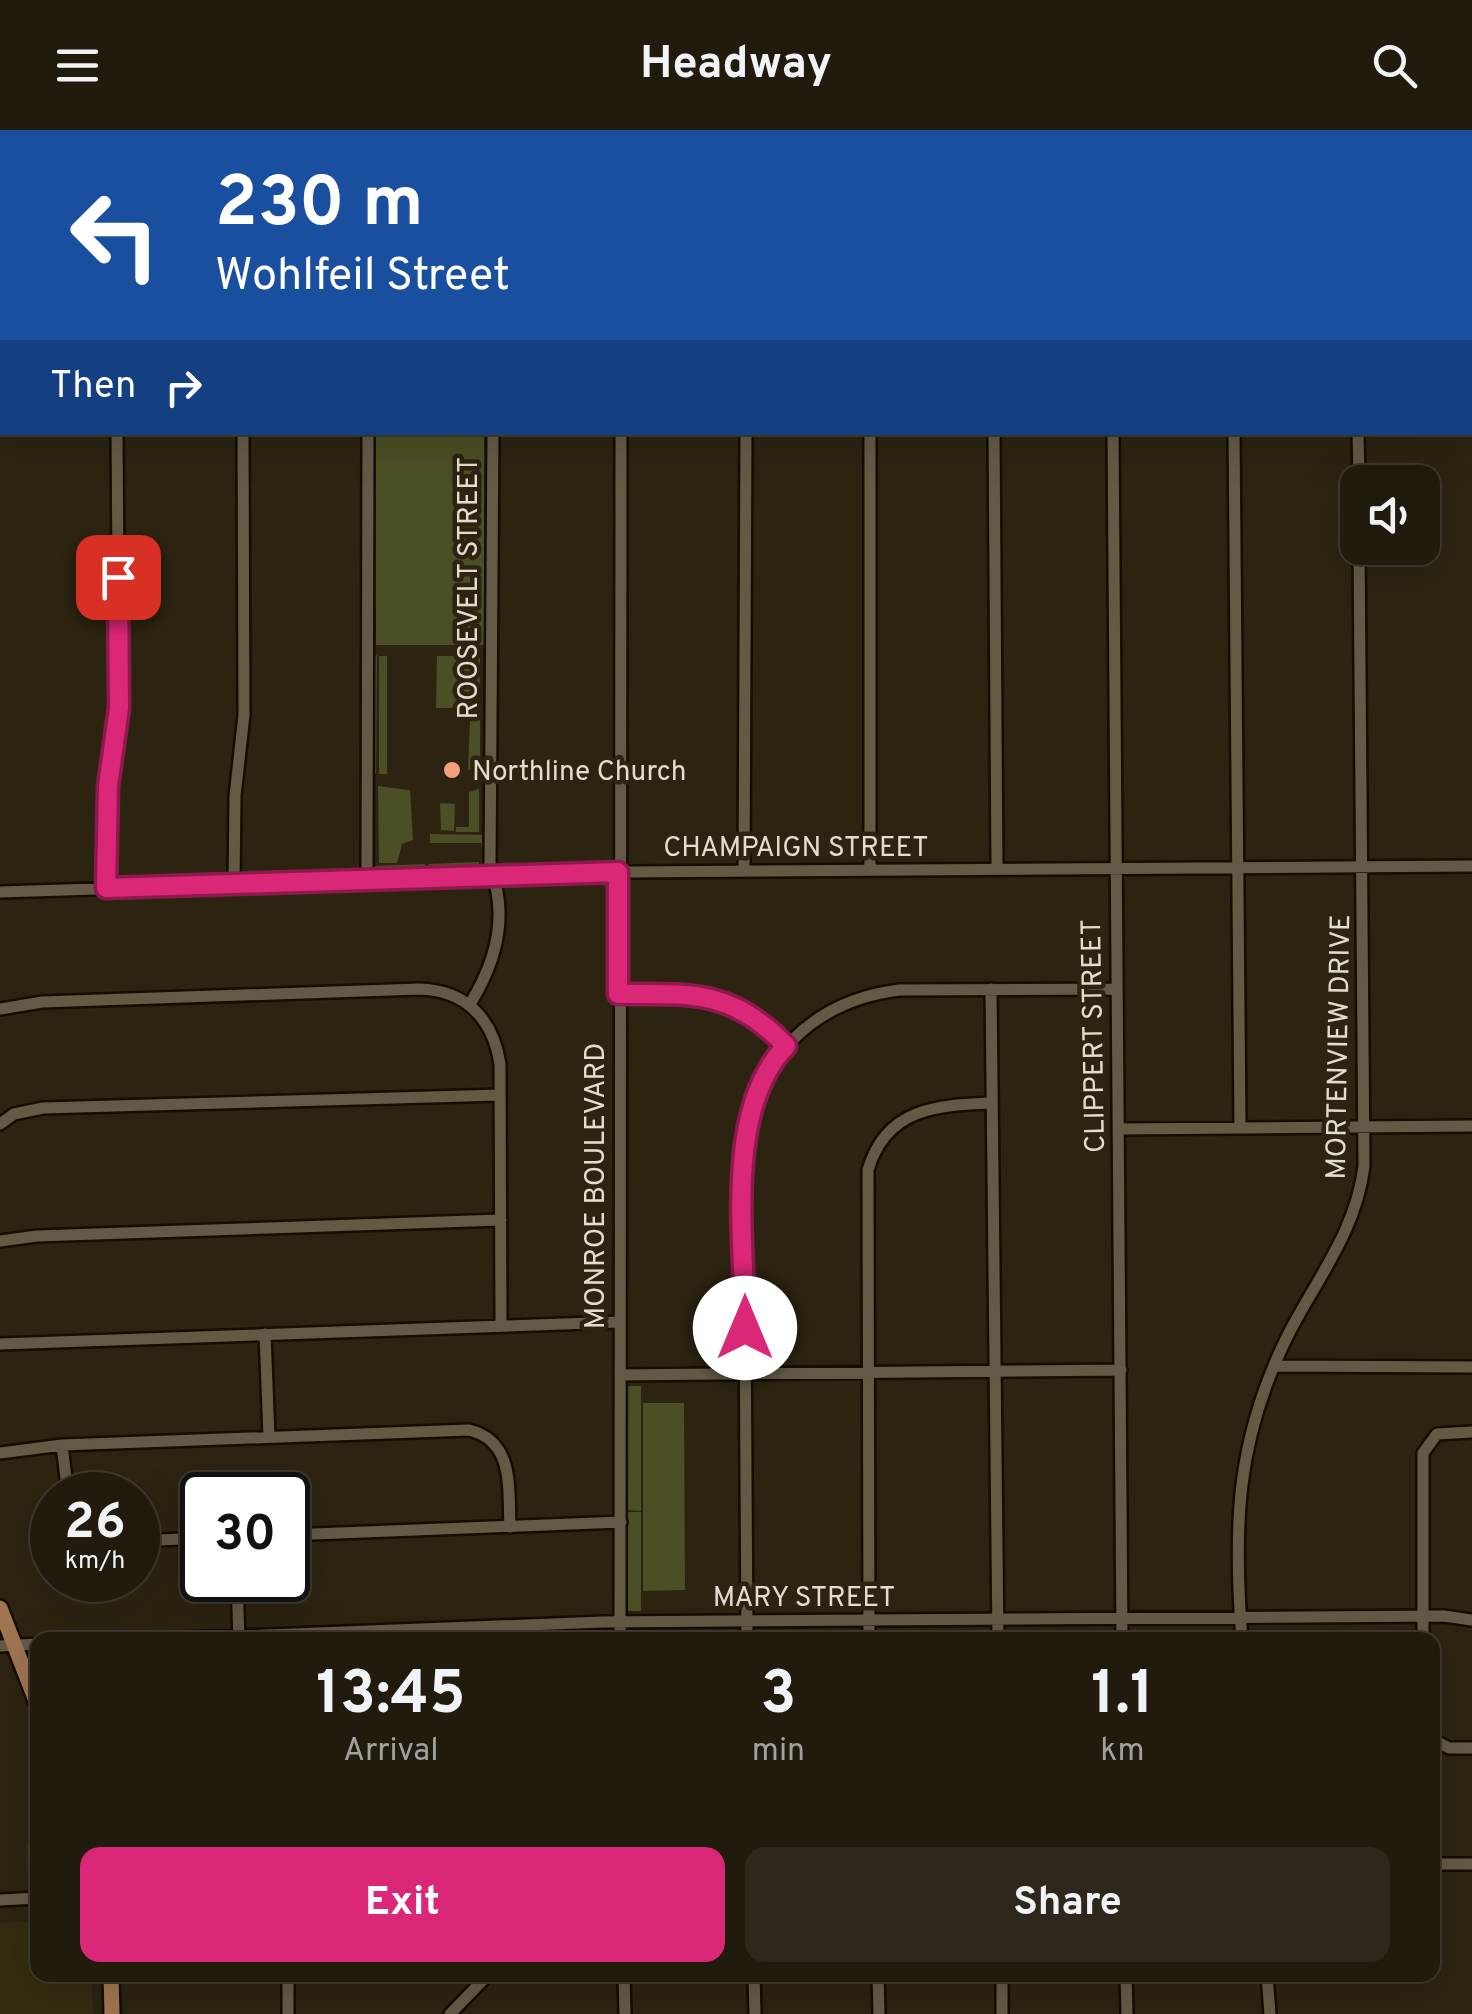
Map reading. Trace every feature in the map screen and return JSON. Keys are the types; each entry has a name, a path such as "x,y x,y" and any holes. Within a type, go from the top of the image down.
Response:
{"main road":[{"path":"0,1608 7,1646 30,1691"},
{"path":"111,1982 112,2014"}],"street":[{"path":"106,888 108,786 119,708 117,435"},
{"path":"234,884 235,796 244,714 243,435"},
{"path":"367,880 368,435"},
{"name":"ROOSEVELT STREET","path":"470,1004 495,956 498,890 494,876 493,435"},
{"name":"MONROE BOULEVARD","path":"620,1632 621,435"},
{"path":"744,871 746,435"},
{"path":"870,435 870,870"},
{"path":"994,435 997,869"},
{"name":"CLIPPERT STREET","path":"1113,435 1122,1632"},
{"path":"1234,435 1240,1127"},
{"path":"1358,435 1358,465"},
{"name":"MORTENVIEW DRIVE","path":"1241,1632 1238,1492 1250,1432 1274,1366 1354,1213 1362,1188 1366,1127 1359,565"},
{"name":"CHAMPAIGN STREET","path":"0,892 618,872 1472,866"},
{"path":"747,1632 746,1130 764,1076 786,1046 820,1015 863,996 899,990 1116,988"},
{"path":"991,989 998,1632"},
{"path":"0,1009 42,1002 419,990 448,993 470,1004 483,1017 497,1045 501,1326"},
{"path":"618,994 706,995 730,1002 752,1014 786,1046"},
{"path":"2,1118 36,1108 500,1094"},
{"path":"869,1632 866,1186 873,1154 891,1128 916,1111 941,1104 992,1104"},
{"path":"1118,1128 1472,1126"},
{"path":"0,1241 37,1236 501,1220"},
{"path":"0,1344 619,1322"},
{"path":"265,1334 269,1437"},
{"path":"1274,1366 1472,1367"},
{"path":"620,1375 1120,1370"},
{"path":"0,1453 62,1445 477,1432 494,1443 505,1460 510,1526"},
{"path":"1423,1632 1422,1458 1430,1440 1442,1433 1472,1432"},
{"path":"62,1445 65,1472"},
{"path":"310,1534 621,1522"},
{"path":"238,1602 239,1632"},
{"name":"MARY STREET","path":"420,1632 620,1622 1423,1617 1472,1620"},
{"path":"497,1626 497,1632"},
{"path":"1440,1742 1472,1748"},
{"path":"1440,1864 1472,1864"},
{"path":"0,1900 30,1898"},
{"path":"288,1982 288,2014"},
{"path":"450,2014 481,1982"},
{"path":"624,1982 624,2014"},
{"path":"754,1982 755,2014"},
{"path":"878,1982 879,2014"},
{"path":"1002,1982 1002,2014"},
{"path":"1126,1982 1127,2014"},
{"path":"1268,1982 1270,2014"}],"shaded area":[{"path":"26,1845 30,1845 30,1883"},
{"path":"30,1921 30,1982 91,1982 93,2014 0,2014 0,1923"}],"green space":[{"path":"375,435 484,435 484,645 376,645"},
{"path":"377,655 376,774 374,774 373,657"},
{"path":"379,656 387,656 387,774 379,774"},
{"path":"437,656 480,656 479,708 436,708"},
{"path":"470,720 480,720 480,764 473,764 473,770 468,770"},
{"path":"378,786 410,790 413,840 402,844 397,863 379,863"},
{"path":"479,789 479,832 456,832 456,827 469,827 469,792"},
{"path":"440,803 455,804 454,831 441,830"},
{"path":"430,834 485,835 485,860 481,843 430,843"},
{"path":"479,862 479,870 429,873 429,864"},
{"path":"425,864 425,872 376,873 373,866"},
{"path":"626,1386 641,1386 641,1511 626,1510"},
{"path":"643,1403 684,1403 685,1590 643,1591"},
{"path":"626,1512 641,1512 641,1611 626,1611"}],"place":[{"name":"Northline Church","path":"452,770"}],"route":[{"path":"118,577 119,708 108,786 106,888 618,872 618,994 681,993 730,1002 752,1014 786,1046 764,1076 752,1102 746,1130 745,1328"}]}
